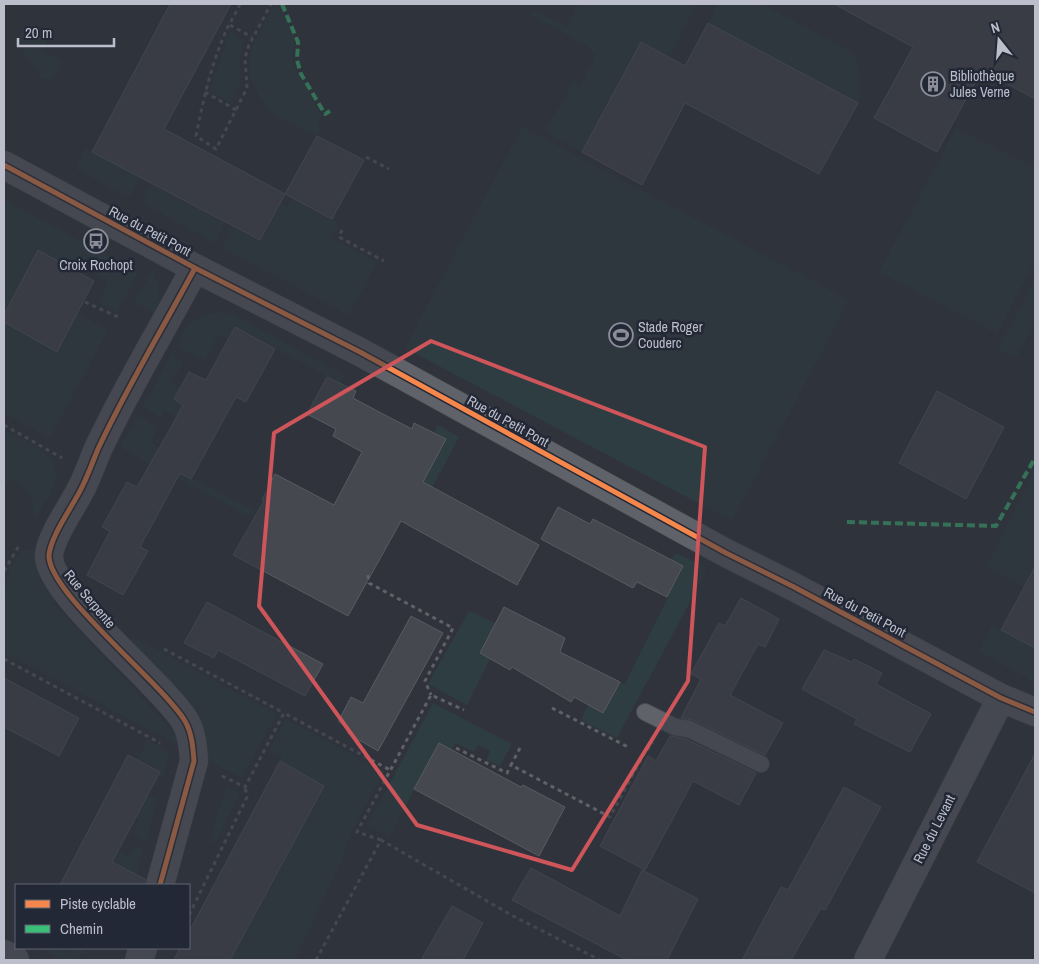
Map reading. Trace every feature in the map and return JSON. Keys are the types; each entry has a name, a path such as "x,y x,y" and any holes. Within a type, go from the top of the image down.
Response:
{"street":[{"name":"Rue du Petit Pont","path":"4,165 195,268 360,352 726,553 794,586 1001,698 1035,712"},
{"name":"Rue Serpente","path":"160,884 194,761 193,744 186,723 174,704 87,616 54,573 49,556 55,538 99,448 195,268"},
{"name":"Rue du Levant","path":"868,960 1001,698"},
{"path":"4,954 15,960"}],"lane":[{"path":"646,712 675,727 690,729 761,764"}],"path":[{"path":"240,4 220,44 205,92 196,136 216,149 247,88 245,58 252,38 271,4"},
{"path":"230,25 252,38"},
{"path":"205,92 236,110"},
{"path":"366,158 389,170"},
{"path":"342,230 339,237 384,261"},
{"path":"85,302 120,318"},
{"path":"4,425 64,459"},
{"path":"368,576 369,583 453,628 425,680 431,695 464,710"},
{"path":"161,647 390,770"},
{"path":"4,659 165,746"},
{"path":"431,695 356,832 381,840 513,916 600,960"},
{"path":"552,708 628,747"},
{"path":"190,914 247,797 245,787 284,714"},
{"path":"511,766 610,817 644,754 656,739"},
{"path":"456,748 507,773 520,748"},
{"path":"219,774 245,787"},
{"path":"316,960 381,840"}],"highlighted area":[{"path":"431,341 705,447 688,681 572,870 417,825 259,606 274,433"}],"shaded area":[{"path":"579,4 697,4 669,57 641,42 582,152 545,132 573,82 580,85 596,55 590,52 591,48 530,15 533,10 567,27"},
{"path":"718,4 761,4 851,51 857,63 861,83 858,103 708,23"},
{"path":"274,5 277,5 294,36 293,64 322,117 317,126 321,128 317,136 273,114 259,95 249,75 253,44"},
{"path":"22,26 47,41 42,51 63,62 57,74 50,79 41,77 18,43"},
{"path":"230,31 245,40 240,55 241,80 232,104 209,91"},
{"name":"Stade Roger Couderc","path":"522,127 849,300 732,521 405,348"},
{"path":"956,128 1035,168 1035,261 997,334 879,272"},
{"path":"85,148 116,165 119,164 140,177 129,197 76,169"},
{"path":"152,184 225,222 215,243 141,202"},
{"path":"292,198 340,223 331,238 377,262 349,315 222,248 232,226 260,240 280,203 287,206"},
{"path":"4,200 138,272 117,312 99,303 108,284 105,279 82,267 79,273 39,250 4,315"},
{"path":"152,271 159,291 156,313 134,303"},
{"path":"1035,279 1035,321 1016,358 998,349"},
{"path":"222,312 230,313 345,375 340,383 235,327 228,339 218,335 205,361 176,346 188,326 193,322 206,315"},
{"path":"76,313 108,330 50,438 4,413 4,322 56,351"},
{"path":"171,355 183,361 171,383 180,388 175,399 183,405 176,417 164,411 161,417 143,407"},
{"path":"137,416 158,427 150,443 159,448 154,459 255,511 252,514 244,514 125,450 121,446"},
{"path":"438,425 459,437 432,488 422,483 446,439 434,432"},
{"path":"4,430 29,442 46,454 52,461 55,469 56,478 53,487 35,520 32,500 26,490 10,478 6,485 4,484"},
{"path":"1035,470 1035,567 1024,587 986,567"},
{"path":"25,549 38,551 38,565 42,576 60,596 53,603 170,728 180,727 184,748 4,652 4,611 7,581 11,567"},
{"path":"676,553 705,567 705,574 617,738 581,720 588,705 603,713 620,682 625,684 683,567 670,560"},
{"path":"469,611 496,623 480,653 490,659 467,705 428,684"},
{"path":"992,625 1035,648 1035,682 979,652"},
{"path":"132,636 277,714 242,778 203,758 127,645"},
{"path":"433,703 512,744 500,766 486,760 490,751 478,745 474,752 456,743 451,750 439,743 389,837 367,826"},
{"path":"286,719 384,772 352,830 341,862 295,960 230,960 324,786 280,761 282,756 269,750"},
{"path":"148,740 170,752 163,777 158,776 160,772 137,760"},
{"path":"226,786 240,794 215,842 210,842"},
{"path":"148,795 157,799 146,841 133,834 140,821 135,818"},
{"path":"135,847 143,851 134,884 118,884 125,869 111,861 118,851 129,857"},
{"path":"42,949 60,949 69,954 72,949 85,949 78,960 63,960"}],"building":[{"path":"170,4 231,4 164,129 285,194 260,240 92,152"},
{"name":"Bibliothèque Jules Verne","path":"834,4 1035,4 1035,99 982,70 937,152 874,118 913,47"},
{"path":"708,23 858,103 819,174 685,103 642,185 582,152 641,42 685,66"},
{"path":"317,136 364,160 332,219 285,194"},
{"path":"38,250 94,281 57,352 4,322 4,315"},
{"path":"235,327 275,349 246,402 236,397 191,479 180,473 140,547 148,551 123,595 87,575 110,531 102,527 127,482 137,487 169,431 183,405 174,399 189,372 206,380"},
{"path":"327,377 356,391 353,398 381,413 412,429 414,423 446,439 423,482 539,545 517,585 401,521 348,616 233,555 264,501 262,500 275,474 334,505 362,452 333,436 336,429 307,414"},
{"path":"937,391 1004,427 966,499 899,463"},
{"path":"558,507 590,524 593,519 683,566 667,597 637,582 633,588 541,539"},
{"path":"1035,567 1035,648 1001,630"},
{"path":"741,598 779,619 765,647 758,644 730,695 783,723 765,755 693,720 681,718 701,679 691,674 719,623 725,626"},
{"path":"207,602 323,664 305,696 218,650 214,658 184,643"},
{"path":"504,607 565,638 560,652 620,682 603,713 574,697 571,702 512,667 510,670 480,653"},
{"path":"411,616 443,633 378,751 347,733 350,729 338,722 351,697 363,703"},
{"path":"824,650 852,662 854,659 882,673 876,684 931,714 910,752 854,724 857,719 802,689"},
{"path":"4,678 79,718 59,756 4,727"},
{"path":"670,736 686,739 756,773 739,805 693,781 645,870 600,846 648,756 656,761"},
{"path":"439,743 521,787 523,785 565,807 539,856 414,789"},
{"path":"1035,754 1035,893 977,862"},
{"path":"128,755 160,772 112,862 145,879 145,884 61,884"},
{"path":"280,761 324,786 230,960 174,960 180,949 190,949 190,930"},
{"path":"844,787 881,807 825,910 821,908 791,960 742,960 781,887 788,890"},
{"path":"531,868 620,916 642,870 698,899 667,960 627,960 512,900"},
{"path":"452,906 483,923 463,960 421,960"}],"marked path":[{"path":"282,4 298,42 297,60 301,74 325,114 330,111"},
{"path":"847,522 996,526 1035,458"}],"cycle path":[{"path":"4,165 195,268 360,352 726,553 794,587 1001,698 1035,712"},
{"path":"160,884 194,761 189,730 173,705 85,614 66,591 53,571 49,555 54,539 82,487 109,426 195,268"}],"place":[{"name":"Bibliothèque Jules Verne","path":"933,84"},
{"name":"Croix Rochopt","path":"96,241"},
{"name":"Stade Roger Couderc","path":"621,335"}]}
